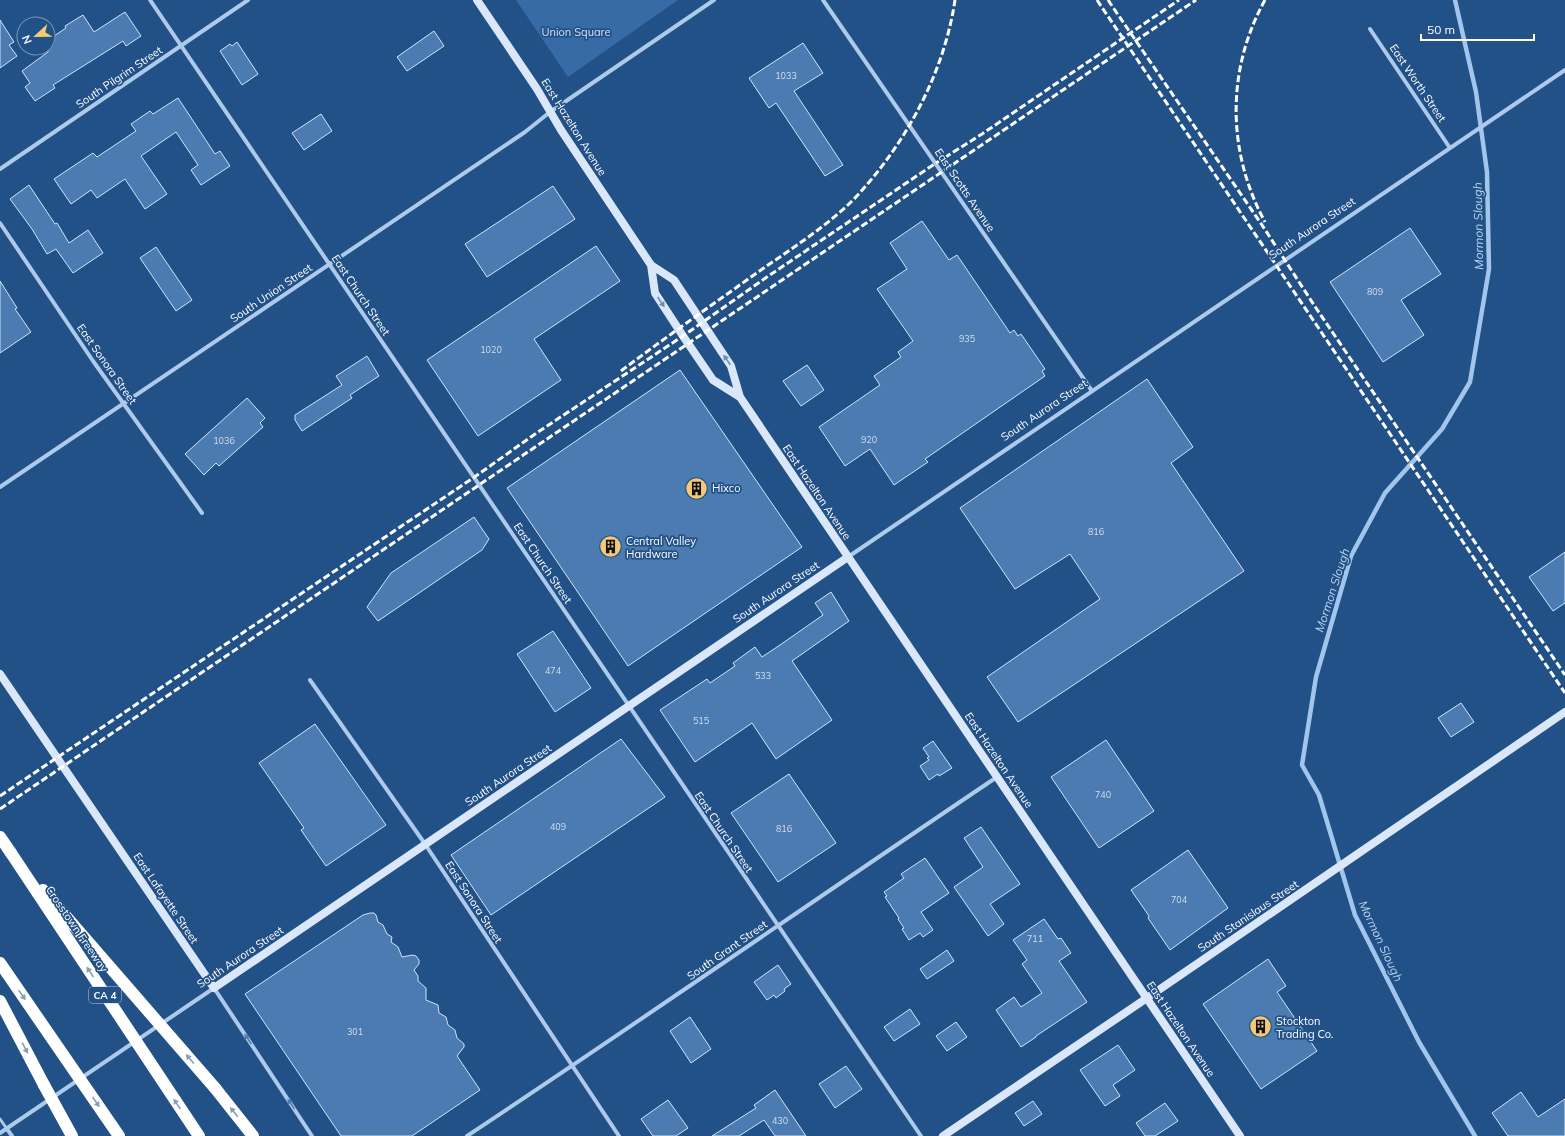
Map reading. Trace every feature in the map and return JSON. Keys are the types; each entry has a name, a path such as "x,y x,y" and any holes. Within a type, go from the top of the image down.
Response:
{"highway":[{"name":"Crosstown Freeway","path":"0,837 199,1136"},
{"path":"11,853 215,1088 253,1136"},
{"path":"0,963 119,1136"},
{"path":"0,1001 72,1136"}],"street":[{"name":"East Church Street","path":"150,0 777,926 921,1136"},
{"name":"South Pilgrim Street","path":"0,169 248,0"},
{"name":"East Hazelton Avenue","path":"477,0 537,89 561,130 651,265 674,280 731,366 740,397 1240,1136"},
{"name":"South Union Street","path":"0,487 525,132 550,112 714,0"},
{"name":"East Scotts Avenue","path":"823,0 1092,391"},
{"name":"East Worth Street","path":"1370,29 1450,148"},
{"name":"South Aurora Street","path":"0,1133 1565,70"},
{"name":"East Sonora Street","path":"0,223 123,404 202,513"},
{"name":"East Hazelton Avenue","path":"651,265 655,293 700,361 713,380 740,397"},
{"name":"East Lafayette Street","path":"0,674 214,988 312,1136"},
{"name":"East Sonora Street","path":"310,680 425,844 619,1136"},
{"name":"South Stanislaus Street","path":"943,1136 1565,712"},
{"name":"South Grant Street","path":"467,1136 997,777"},
{"path":"7,1129 12,1136"}],"lane":[{"path":"0,1119 7,1129"}],"green space":[{"name":"Union Square","path":"516,0 678,0 568,77"}],"building":[{"path":"125,12 141,36 126,46 123,41 53,85 55,88 35,101 25,87 30,83 22,71 43,56 56,56 56,35 66,28 65,26 83,15 94,32"},
{"path":"0,20 14,42 9,45 17,56 0,68"},
{"path":"434,31 444,46 407,71 397,57"},
{"path":"237,42 258,74 242,85 220,51 230,44 232,46"},
{"path":"803,43 823,73 794,91 843,165 825,176 776,103 769,108 749,78"},
{"path":"178,98 215,154 220,151 230,166 201,185 191,170 198,165 176,132 141,156 167,194 145,209 125,179 97,198 91,190 71,204 54,179 93,153 97,157 136,131 131,124 150,111 153,114"},
{"path":"321,114 332,131 304,150 292,133"},
{"path":"29,185 55,224 57,223 69,243 88,230 103,253 73,273 56,249 47,254 32,229 10,199"},
{"path":"553,186 575,219 487,277 465,244"},
{"path":"922,221 949,260 957,255 1010,333 1014,330 1018,336 1021,334 1045,369 1042,371 1045,376 925,459 928,462 894,485 870,449 845,466 819,427 880,385 874,376 901,357 898,352 913,341 877,289 907,269 890,243"},
{"path":"1410,228 1441,274 1401,300 1424,335 1383,362 1330,282"},
{"path":"596,246 620,281 534,339 561,380 478,436 427,360"},
{"path":"156,247 192,300 176,311 140,258"},
{"path":"0,281 17,308 15,309 31,332 0,353"},
{"path":"367,356 379,376 350,395 352,398 302,431 295,420 295,415 342,385 336,376"},
{"path":"807,365 824,390 801,406 783,381"},
{"path":"680,370 802,547 628,666 507,488"},
{"path":"1147,379 1193,447 1171,463 1244,571 1018,722 987,677 1100,599 1070,554 1015,589 960,508"},
{"path":"247,398 265,418 260,423 263,427 219,466 216,463 204,475 185,454"},
{"path":"474,517 489,539 482,550 378,621 367,607 391,573"},
{"path":"1565,552 1565,603 1553,611 1529,577"},
{"path":"831,592 849,621 792,661 832,720 776,759 752,723 695,762 660,710 707,679 710,683 735,666 733,663 755,647 762,657 780,645 823,615 815,603"},
{"path":"553,631 591,688 555,712 517,654"},
{"path":"1461,703 1474,722 1451,737 1438,718"},
{"path":"315,724 386,825 326,866 301,830 304,828 259,763"},
{"path":"621,739 665,797 491,915 451,855"},
{"path":"1106,740 1154,811 1099,848 1051,777"},
{"path":"933,741 952,768 929,780 920,766 929,760 927,758 929,757 923,748"},
{"path":"789,774 836,843 778,882 731,813"},
{"path":"981,827 1020,884 990,904 1004,924 988,936 954,887 983,867 964,838"},
{"path":"1188,850 1228,908 1170,950 1131,890"},
{"path":"925,858 949,893 921,912 933,930 923,937 920,933 909,940 902,929 904,928 898,919 899,918 885,897 887,896 884,892 904,878 901,874"},
{"path":"374,913 376,915 378,922 383,925 387,934 392,937 391,942 398,947 402,957 413,955 419,960 419,964 414,970 418,976 418,981 426,988 426,1000 438,1005 439,1013 446,1017 448,1025 455,1030 457,1038 464,1044 464,1047 457,1056 480,1090 412,1136 341,1136 245,994 363,915"},
{"path":"1044,919 1058,939 1061,938 1071,953 1059,961 1087,1002 1021,1047 996,1010 1014,997 1021,1007 1042,993 1022,964 1027,960 1013,940"},
{"path":"947,950 954,961 927,979 920,969"},
{"name":"Stockton Trading Co.","path":"1268,959 1286,986 1277,992 1317,1051 1261,1089 1203,1004"},
{"path":"778,965 791,984 776,998 774,995 767,1000 754,982"},
{"path":"910,1009 920,1024 894,1041 884,1027"},
{"path":"690,1017 711,1049 691,1063 670,1031"},
{"path":"956,1022 967,1037 947,1051 936,1036"},
{"path":"1118,1045 1135,1070 1113,1085 1120,1096 1105,1106 1080,1070"},
{"path":"846,1066 862,1089 835,1108 819,1084"},
{"path":"775,1090 806,1136 775,1136 764,1120 739,1136 712,1136 756,1108 754,1105"},
{"path":"1521,1092 1538,1117 1565,1099 1565,1136 1508,1136 1492,1113"},
{"path":"668,1100 688,1128 676,1136 653,1136 641,1119"},
{"path":"1033,1101 1042,1114 1024,1126 1015,1113"},
{"path":"1165,1103 1178,1121 1155,1136 1145,1136 1136,1123"}],"waterway":[{"name":"Mormon Slough","path":"1455,0 1476,92 1487,172 1489,269 1470,382 1442,429 1385,493 1351,556 1316,677 1302,765 1319,795 1355,915 1419,1042 1475,1136"}],"railway":[{"path":"621,371 832,219 854,199 873,178 890,156 905,132 920,107 932,81 950,28 955,0"},
{"path":"1097,0 1565,693"},
{"path":"1108,0 1262,225 1316,308 1565,675"},
{"path":"0,796 1179,0"},
{"path":"0,809 1196,0"},
{"path":"1265,0 1252,27 1243,54 1238,83 1236,111 1238,139 1243,168 1252,195 1265,222"}],"place":[{"name":"Hixco","path":"697,488"},
{"name":"Central Valley Hardware","path":"611,547"},
{"name":"Stockton Trading Co.","path":"1260,1027"}]}
